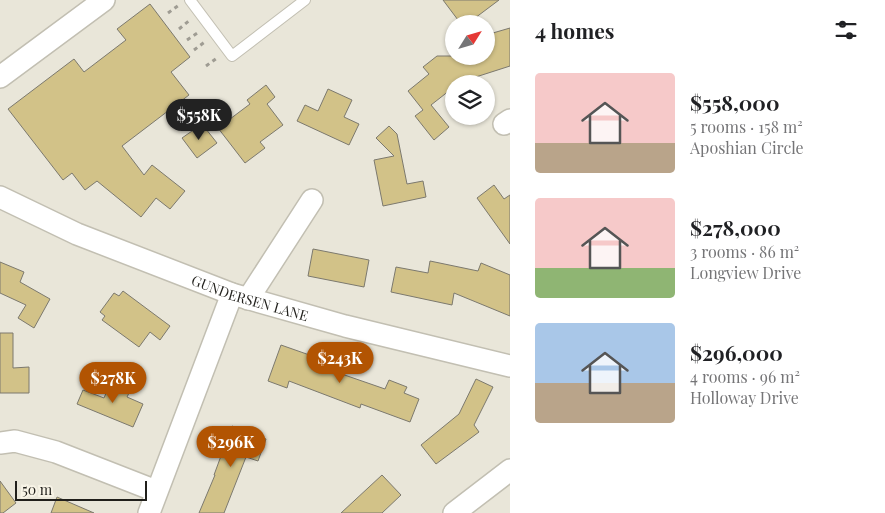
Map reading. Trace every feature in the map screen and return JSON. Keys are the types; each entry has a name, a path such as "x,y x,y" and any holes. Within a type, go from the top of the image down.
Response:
{"street":[{"path":"0,78 104,0"},
{"name":"GUNDERSEN LANE","path":"0,197 77,234 240,297 345,326 510,366"},
{"path":"149,513 156,491 240,297 312,200"},
{"path":"0,443 15,441 56,452 156,491"},
{"path":"454,513 510,470"}],"lane":[{"path":"190,0 232,56 305,0"}],"building":[{"path":"443,0 499,0 479,15 454,15"},
{"path":"150,4 190,57 171,72 189,95 122,146 144,175 152,165 185,191 170,209 156,198 141,217 97,181 85,190 72,173 63,180 8,109 74,59 84,72 126,40 117,29"},
{"path":"510,28 510,66 482,75 445,75 445,94 431,105 445,122 445,125 449,127 434,140 415,116 423,110 408,91 429,74 423,67 437,56 445,56 445,65 495,65 495,32"},
{"path":"266,85 275,97 267,104 283,125 260,142 265,148 245,163 218,128 250,104 247,100"},
{"path":"328,89 352,100 344,117 359,124 349,145 297,121 305,105 318,111"},
{"path":"202,124 217,143 197,158 182,138"},
{"path":"389,126 397,134 407,184 423,181 426,197 383,206 374,160 394,156 376,138"},
{"path":"494,185 504,199 510,195 510,244 477,198"},
{"path":"313,249 369,260 364,287 308,276"},
{"path":"430,261 478,271 481,263 510,275 510,316 454,293 452,305 391,292 396,267 428,273"},
{"path":"0,262 24,272 20,282 50,299 34,328 18,318 26,305 0,293"},
{"path":"123,291 170,326 160,340 150,332 139,347 102,320 105,316 100,312 114,293 119,296"},
{"path":"0,333 13,333 13,368 29,367 29,393 0,393"},
{"path":"281,345 335,364 333,371 385,389 389,380 407,387 404,393 419,399 410,422 361,404 360,408 289,381 287,388 268,381"},
{"path":"476,379 493,387 474,425 479,432 436,464 421,445 459,414"},
{"path":"111,381 131,389 127,397 143,404 133,427 77,404 83,390 104,398"},
{"path":"232,426 266,439 258,461 246,457 224,513 199,513 215,475"},
{"path":"382,475 401,495 382,513 341,513"},
{"path":"0,481 16,503 3,513 0,513"},
{"path":"57,497 94,513 51,513"}]}
